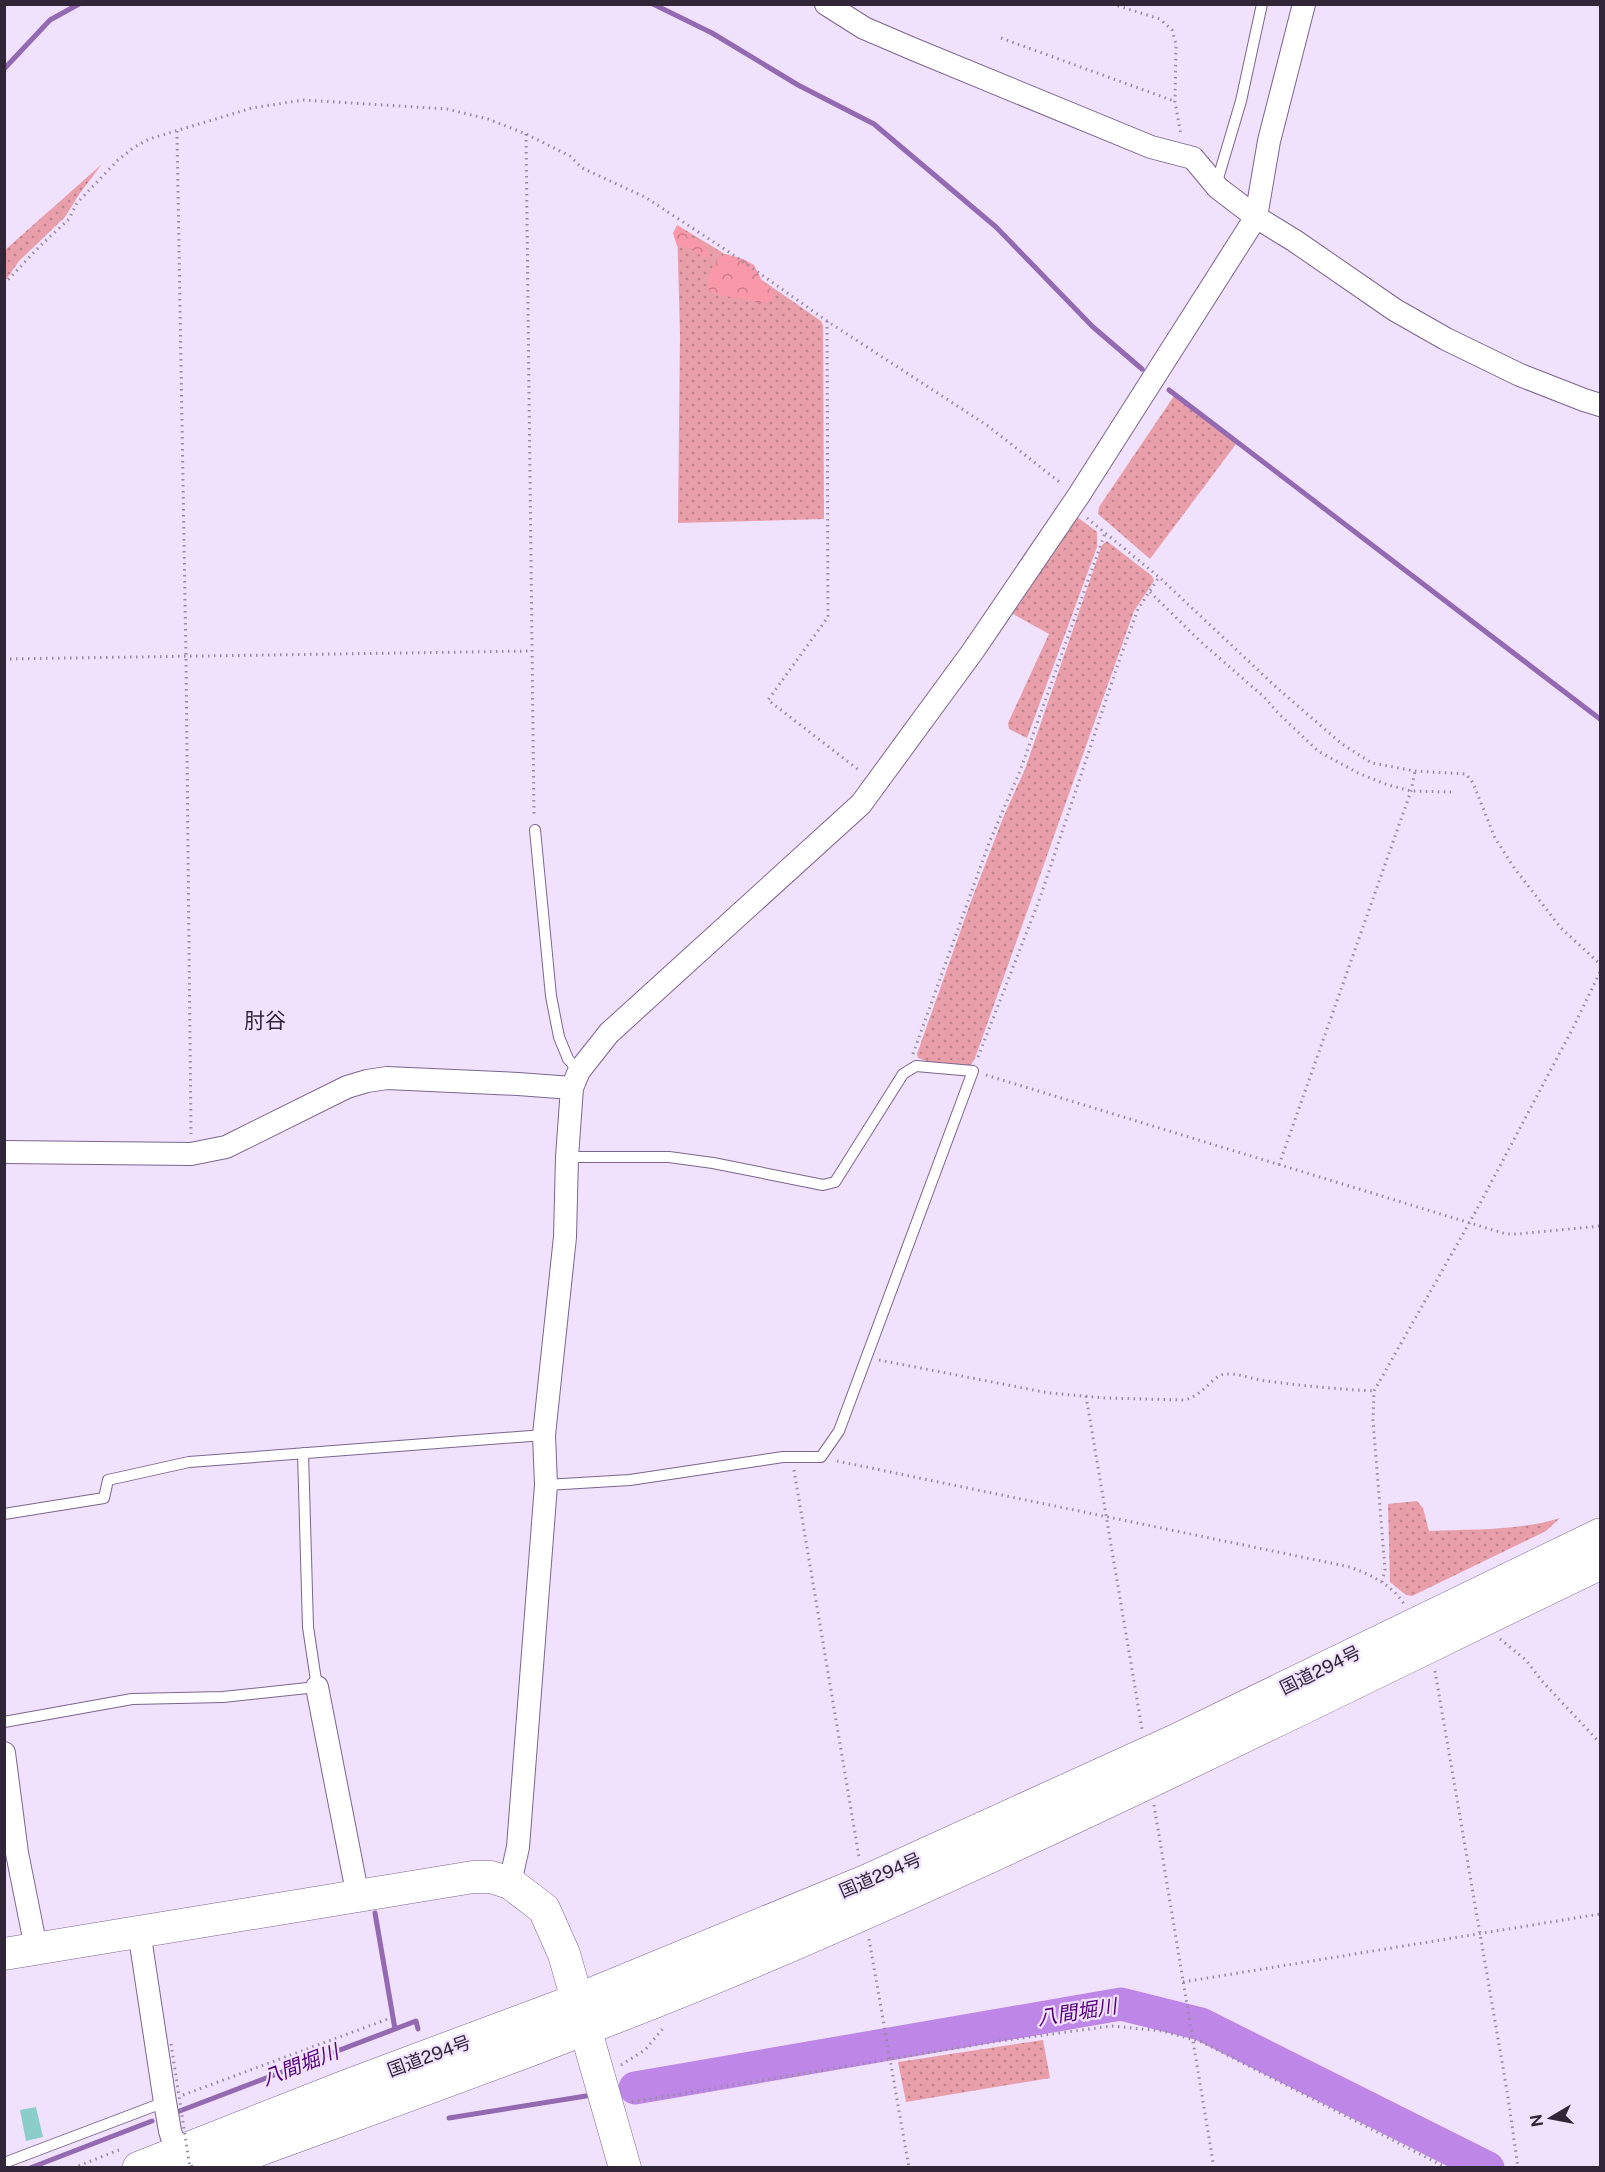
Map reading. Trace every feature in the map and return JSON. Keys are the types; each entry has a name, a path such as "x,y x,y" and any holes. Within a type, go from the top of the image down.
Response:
{"highway":[{"name":"国道294号","path":"1422,1635 1600,1535"},
{"name":"国道294号","path":"209,2168 865,1897 1175,1741 1422,1635 1600,1563"},
{"name":"国道294号","path":"139,2168 184,2160 350,2085 582,2014"}],"street":[{"path":"826,4 864,28 913,49 1151,147 1192,158 1216,185 1256,217 1395,310 1446,339 1520,375 1600,405"},
{"path":"510,1883 518,1847 546,1485 544,1435 565,1237 568,1195 567,1157 576,1079 609,1033 861,804 973,651 1075,500 1256,217 1269,141 1304,4"},
{"path":"4,1152 192,1154 226,1148 324,1097 367,1081 408,1078 576,1079"},
{"path":"317,1687 358,1897"},
{"path":"4,1753 17,1853 36,1948"},
{"path":"4,1954 472,1877 492,1876 510,1883 544,1909 564,1954 626,2168"},
{"path":"139,1931 170,2131 184,2160"}],"lane":[{"path":"1216,185 1241,101 1263,4"},
{"path":"535,830 551,996 559,1037 576,1079"},
{"path":"546,1485 630,1480 792,1457 820,1457 839,1431 973,1071 916,1066 903,1074 835,1182 823,1185 669,1157 567,1157"},
{"path":"4,1514 104,1498 108,1480 189,1462 544,1435"},
{"path":"4,1722 132,1699 224,1697 317,1687 308,1627 303,1453"},
{"path":"4,2163 165,2102"}],"path":[{"path":"1112,4 1160,19 1172,30 1176,44 1175,102 1179,131 1192,158"},
{"path":"1001,38 1175,102"},
{"path":"4,284 69,219 82,198 118,159 133,147 148,140 252,108 303,100 447,109 488,119 526,134 570,156 582,168 645,197 735,256 827,321 988,426 1059,482 1105,532 1159,577 1276,687 1342,744 1372,763 1415,771 1466,774 1473,783 1495,838 1515,869 1561,928 1600,964"},
{"path":"177,131 192,1154"},
{"path":"526,134 535,830"},
{"path":"827,321 828,617 768,700 877,784"},
{"path":"916,1066 912,1052 989,843 1020,771 1105,532"},
{"path":"1159,577 1138,609 1040,898 973,1071 1506,1234 1600,1226"},
{"path":"1150,592 1200,641 1264,697 1318,751 1358,773 1411,791 1451,792"},
{"path":"4,659 532,651"},
{"path":"1279,1165 1411,791 1415,771"},
{"path":"1382,1582 1385,1570 1372,1420 1374,1391 1469,1223 1573,1028 1600,972"},
{"path":"866,1358 1049,1393 1086,1396 1184,1400 1200,1394 1219,1376 1226,1374 1321,1388 1374,1391"},
{"path":"1086,1396 1142,1731"},
{"path":"792,1457 909,2168"},
{"path":"820,1457 1350,1567 1370,1574 1399,1597 1422,1635 1434,1668 1445,1722 1518,2168"},
{"path":"1498,1637 1526,1660 1542,1681 1600,1743"},
{"path":"1153,1800 1214,2168"},
{"path":"1183,1982 1600,1914"},
{"path":"165,2102 388,2019"},
{"path":"608,2106 999,2041 1112,2026 1162,2031 1193,2039 1217,2049 1447,2168"},
{"path":"171,2044 184,2160"}],"shaded area":[{"path":"102,164 65,217 19,261 5,281 5,250"},
{"path":"677,225 720,251 821,321 823,325 824,519 678,523 680,333"},
{"path":"1174,396 1236,444 1150,559 1098,514 1099,507"},
{"path":"1076,516 1097,532 1097,547 1027,738 1009,729 1008,723 1049,634 1013,614"},
{"path":"1107,541 1152,576 1154,581 1134,611 975,1058 970,1067 926,1061 918,1058 917,1054 970,904 1003,818 1025,769 1102,545"},
{"path":"1417,1501 1423,1508 1429,1531 1512,1527 1560,1518 1546,1531 1412,1596 1406,1595 1390,1582 1388,1504"},
{"path":"1043,2040 1050,2078 906,2102 898,2062"}],"green space":[{"path":"677,225 704,245 710,256 704,258 689,247 677,246 673,233"},
{"path":"726,254 754,265 763,283 773,292 772,300 764,303 712,293 707,284 708,277 718,259"}],"building":[{"path":"36,2107 43,2137 26,2141 20,2110"}],"waterway":[{"path":"4,69 50,20 79,4"},
{"path":"653,4 712,33 798,85 874,124 996,227 1093,327 1142,369"},
{"path":"1169,390 1600,719"},
{"path":"375,1913 395,2029"},
{"name":"八間堀川","path":"635,2088 1121,2004 1201,2024 1488,2168"},
{"name":"八間堀川","path":"177,2112 416,2021 418,2029"},
{"name":"八間堀川","path":"449,2118 586,2096"},
{"name":"八間堀川","path":"30,2168 152,2121"}],"district":[{"name":"肘谷","path":"265,1020"}]}
